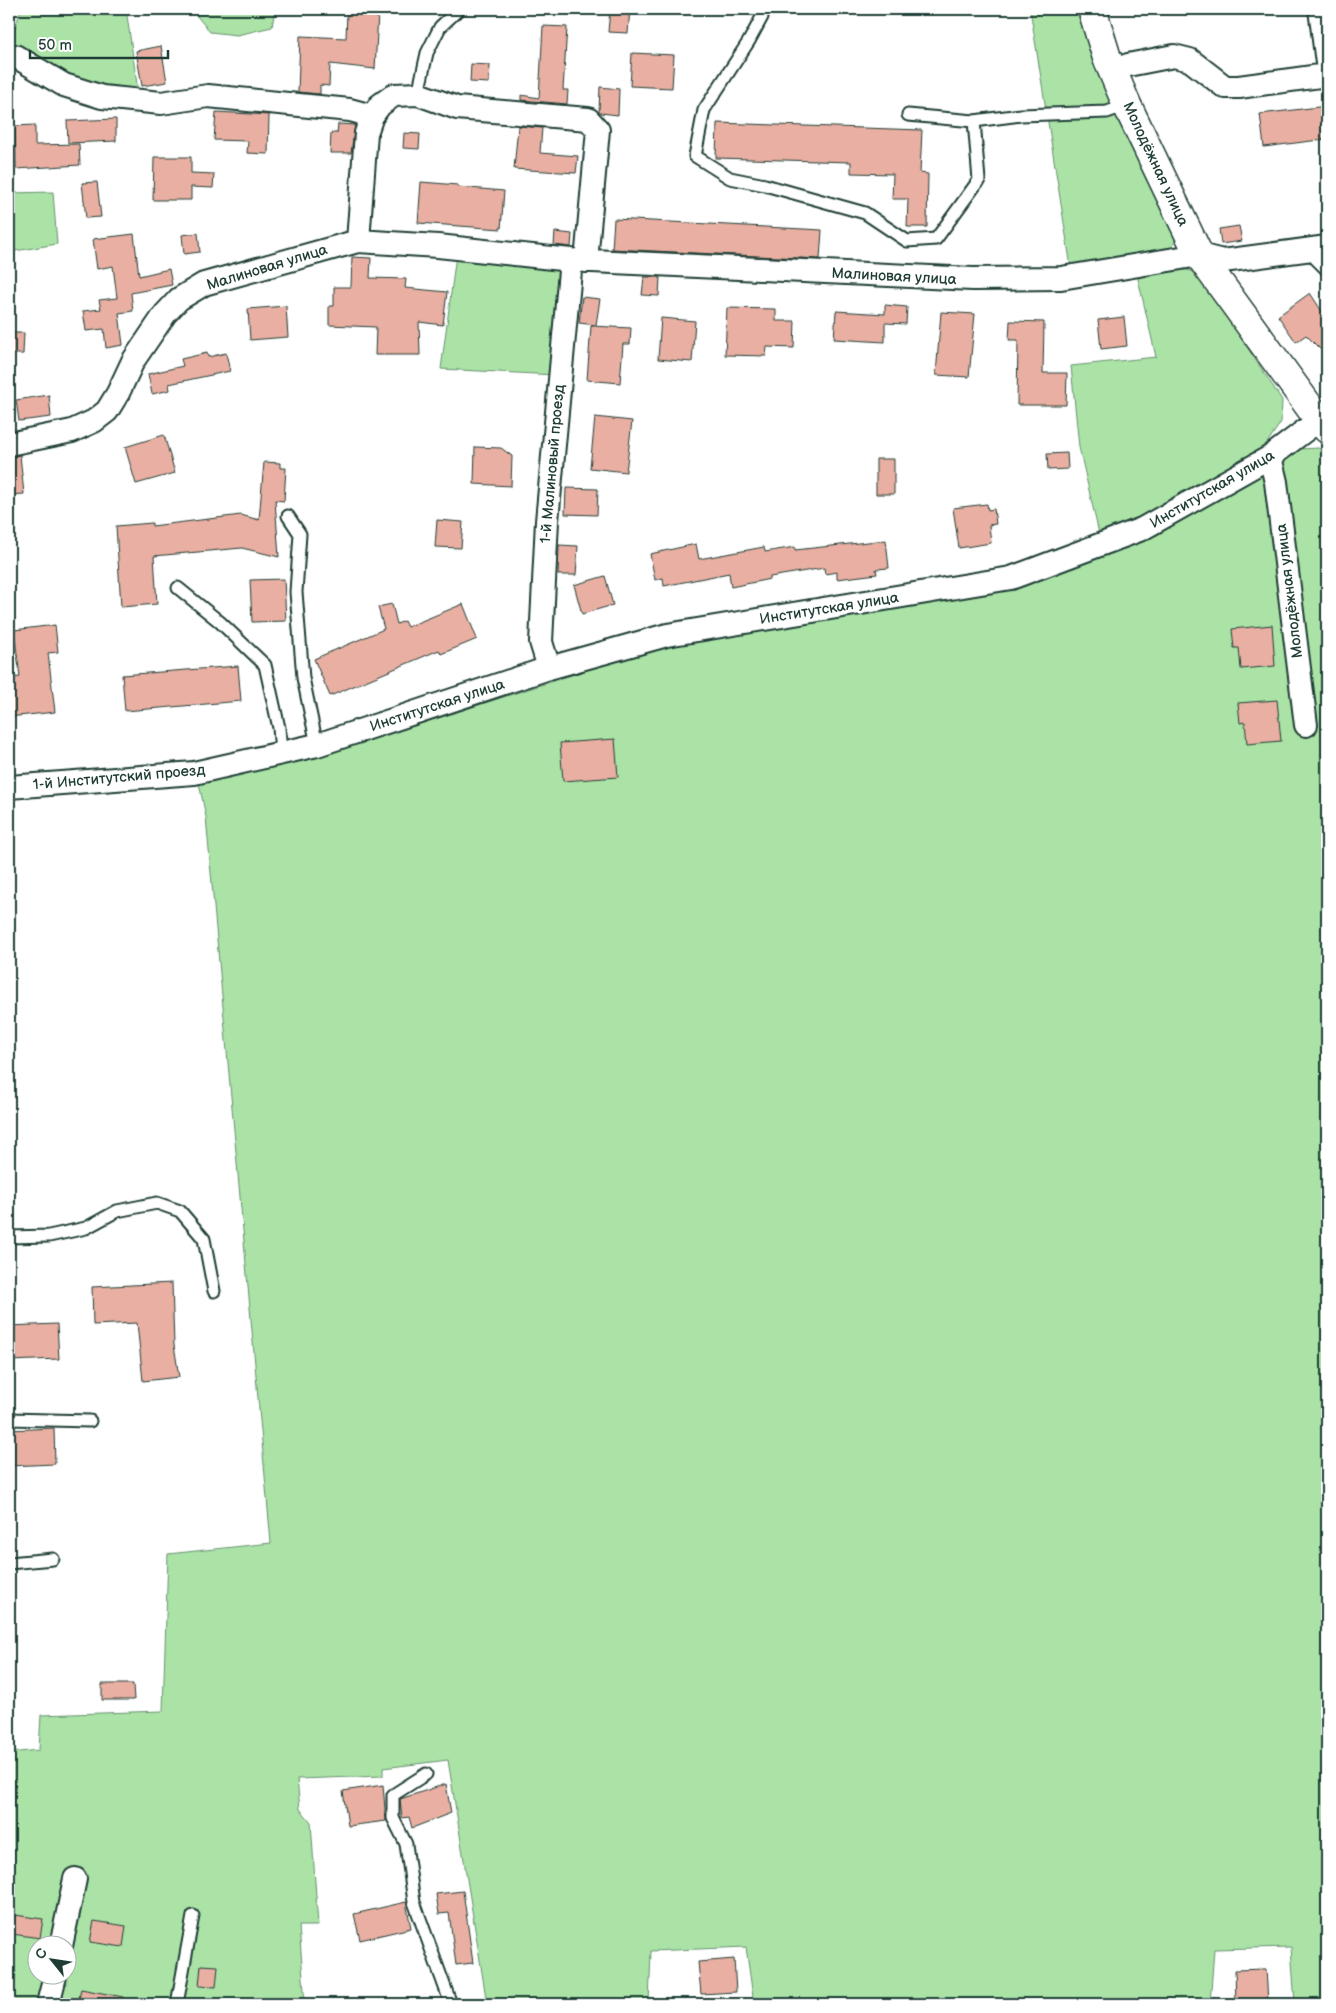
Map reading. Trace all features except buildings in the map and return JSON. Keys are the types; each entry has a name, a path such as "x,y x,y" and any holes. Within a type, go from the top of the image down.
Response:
{"street":[{"name":"Молодёжная улица","path":"1092,9 1107,58 1127,105 1199,255 1323,424"},
{"path":"1320,9 1327,63"},
{"path":"15,56 64,86 102,97 161,102 208,96 350,110 372,116"},
{"path":"1113,72 1128,65 1174,56 1190,60 1225,87 1239,87 1327,75"},
{"path":"358,241 366,133 372,116 380,105 394,95 418,94 457,108 588,119 598,130 579,260"},
{"name":"Малиновая улица","path":"9,444 72,431 94,421 107,411 118,394 133,361 165,314 179,299 204,284 358,241 438,246 579,260 973,279 1061,278 1199,255"},
{"path":"1199,255 1223,261 1318,248"},
{"name":"1-й Малиновый проезд","path":"549,668 540,642 546,521 579,260"},
{"name":"Институтская улица","path":"316,745 549,668 667,635 1011,578 1142,529 1270,457 1323,424"},
{"name":"Молодёжная улица","path":"1270,457 1276,482 1306,725"},
{"name":"1-й Институтский проезд","path":"9,787 194,773 316,745"},
{"path":"63,1936 75,1879"},
{"path":"48,2004 52,1986"}],"lane":[{"path":"418,94 428,53 440,27 459,9"},
{"path":"762,17 750,41 704,110 695,156 730,178 765,185 864,213 907,241 936,239 979,180 974,121"},
{"path":"908,115 974,121 1021,116 1107,112 1127,105"},
{"path":"1318,248 1313,256 1327,270"},
{"path":"288,516 300,534 296,602 303,678 316,745"},
{"path":"178,588 220,622 265,665 279,728 281,753"},
{"path":"9,1237 49,1236 86,1228 117,1211 157,1203 180,1211 204,1239 214,1291"},
{"path":"9,1419 90,1421"},
{"path":"9,1563 53,1559"},
{"path":"426,1774 393,1795 393,1818 406,1844 414,1902 451,2004"},
{"path":"177,2004 193,1916"}],"green space":[{"path":"21,9 126,9 138,91 107,90 65,78 11,41"},
{"path":"191,9 275,9 272,27 237,35 210,32"},
{"path":"1030,9 1079,9 1110,101 1176,236 1173,247 1163,254 1071,267"},
{"path":"53,192 57,244 9,252 9,193"},
{"path":"456,255 549,265 558,271 562,280 555,375 441,369"},
{"path":"1173,266 1191,271 1202,279 1282,400 1281,422 1263,449 1138,523 1100,538 1079,447 1071,366 1156,357 1136,270"},
{"path":"1319,448 1327,456 1327,2004 1295,2004 1291,1947 1214,1949 1210,2004 754,2004 746,1947 651,1951 649,2004 487,2004 448,1760 383,1768 383,1776 297,1779 300,1809 311,1822 318,1926 299,1926 305,2004 9,2004 9,1753 39,1750 41,1715 163,1711 168,1554 271,1543 206,817 199,783 321,756 683,639 1008,588 1157,535 1279,464 1299,449"}]}
